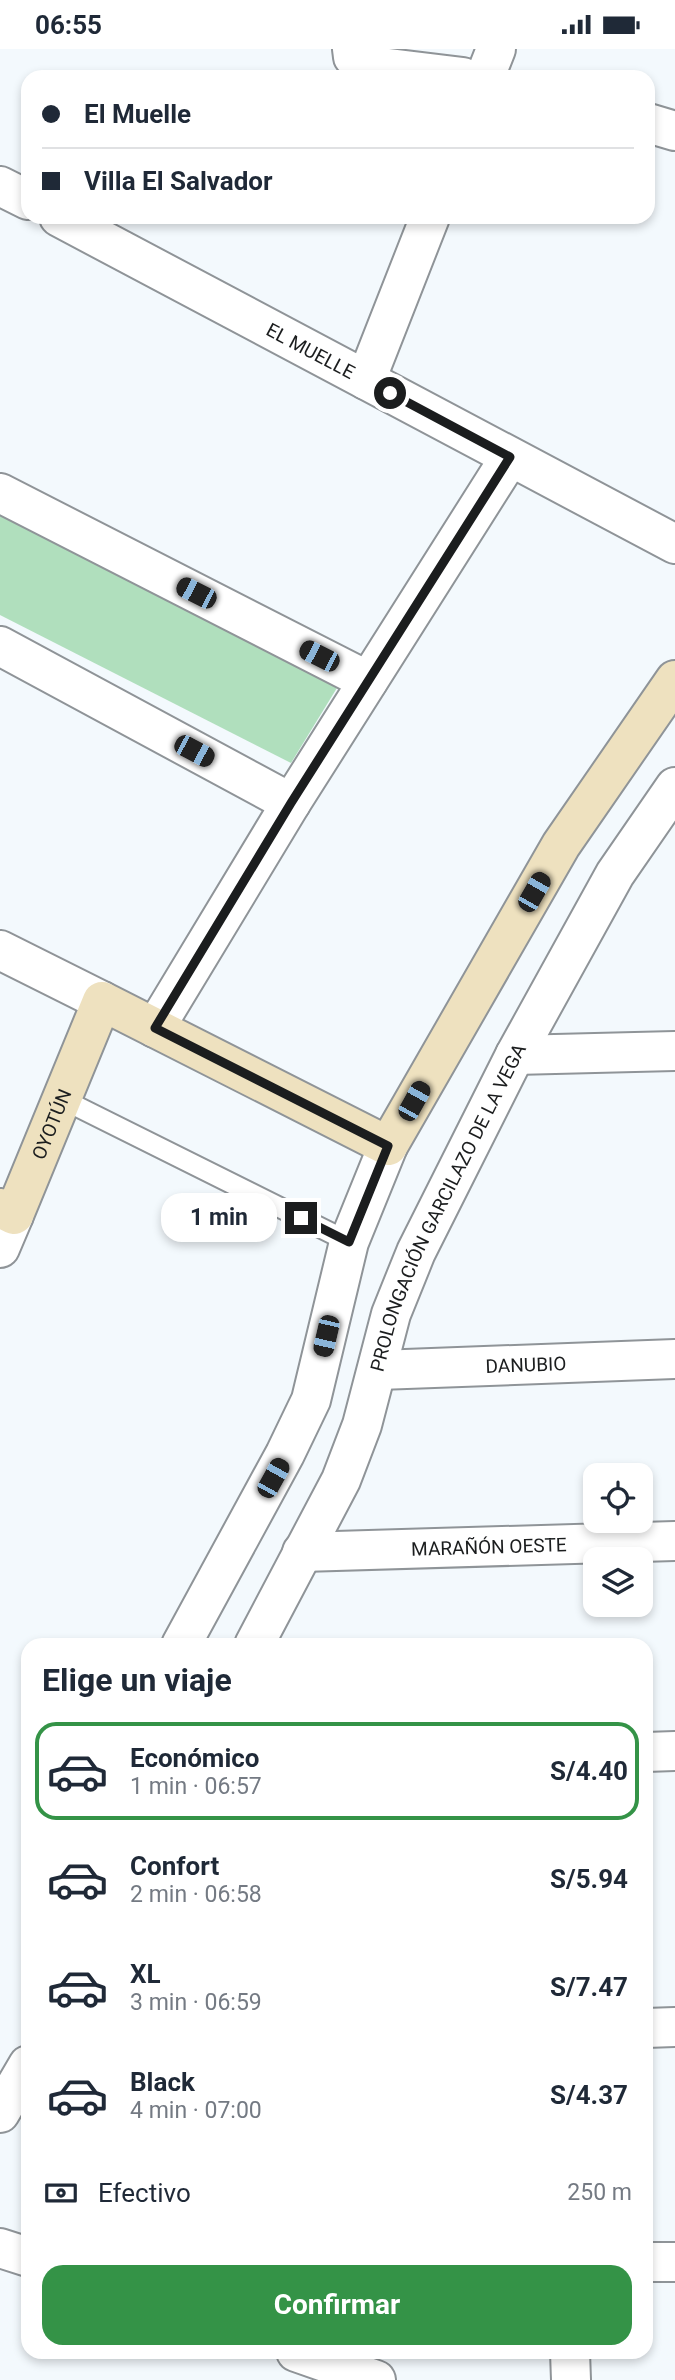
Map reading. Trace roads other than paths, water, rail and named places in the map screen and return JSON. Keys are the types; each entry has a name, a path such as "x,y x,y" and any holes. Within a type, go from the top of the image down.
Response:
{"street":[{"path":"488,70 496,49"},
{"path":"357,57 426,70"},
{"path":"655,125 675,131"},
{"path":"0,186 21,196"},
{"name":"EL MUELLE","path":"72,224 675,544"},
{"path":"366,380 427,224"},
{"path":"155,1028 291,803 510,457"},
{"path":"0,493 368,681"},
{"path":"0,646 291,803"},
{"path":"185,1638 285,1454 311,1400 349,1242 388,1146 561,845 675,680"},
{"name":"PROLONGACIÓN GARCILAZO DE LA VEGA","path":"258,1638 341,1481 379,1370 391,1314 416,1252 515,1055 615,874 675,787"},
{"path":"0,950 388,1146"},
{"name":"OYOTÚN","path":"4,1224 62,1099 102,1001"},
{"path":"515,1055 675,1051"},
{"name":"DANUBIO","path":"379,1370 675,1359"},
{"name":"MARAÑÓN OESTE","path":"302,1552 675,1541"},
{"path":"653,1752 675,1751"},
{"path":"653,2028 675,2027"},
{"path":"0,2113 21,2077"},
{"path":"0,2248 21,2255"},
{"path":"653,2262 675,2262"},
{"path":"326,2359 376,2380"},
{"path":"570,2359 570,2380"}],"lane":[{"path":"62,1099 349,1242"}]}
